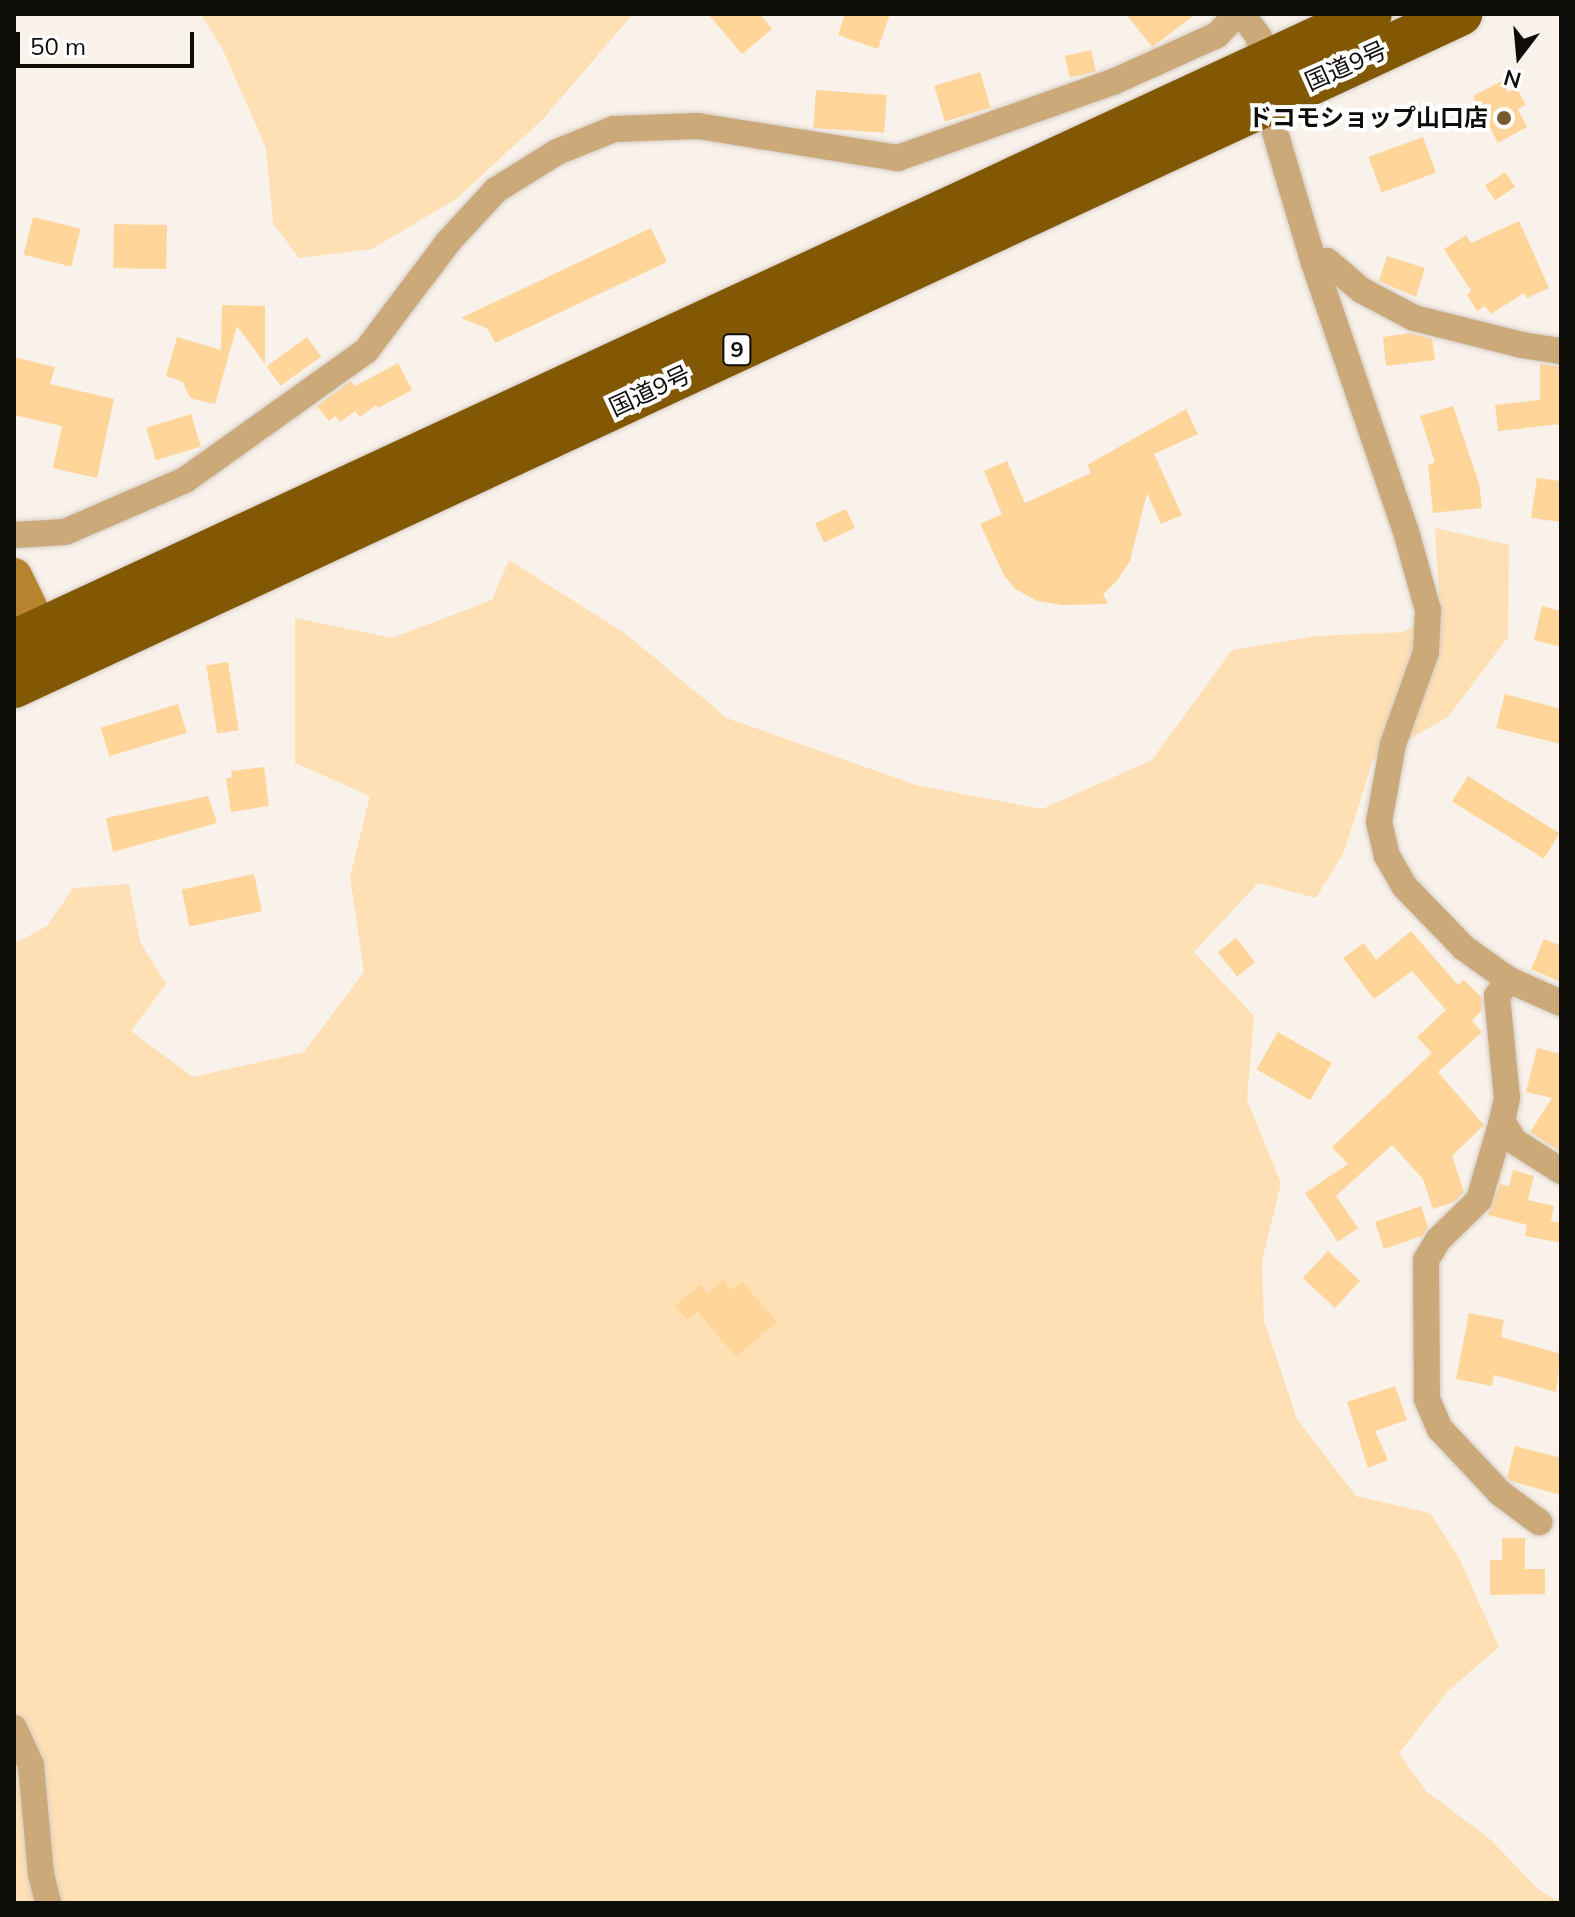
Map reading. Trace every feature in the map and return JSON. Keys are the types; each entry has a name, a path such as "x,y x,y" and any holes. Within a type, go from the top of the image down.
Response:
{"highway":[{"name":"国道9号","path":"1262,84 1370,14"},
{"name":"国道9号","path":"14,686 37,646 1262,84 1460,14"}],"street":[{"path":"14,535 65,532 185,480 366,351 448,242 496,190 557,152 614,129 698,126 898,158 1113,82 1217,35 1240,14 1259,37 1262,84 1314,263 1407,535 1428,610 1426,652 1393,744 1379,822 1387,856 1404,886 1464,948 1509,980 1561,1003"},
{"path":"1314,263 1327,261 1361,290 1414,318 1522,345 1561,351"},
{"path":"14,576 37,646"},
{"path":"1509,980 1497,996 1507,1098 1479,1200 1438,1240 1426,1260 1427,1399 1440,1429 1500,1493 1539,1522"},
{"path":"1502,1121 1514,1141 1561,1171"},
{"path":"14,1728 31,1765 41,1874 48,1903"}],"shaded area":[{"path":"201,14 633,14 544,118 456,199 372,249 299,258 273,223 266,148 223,50"},
{"path":"1435,528 1509,545 1508,637 1448,717 1373,760 1344,852 1316,898 1258,883 1194,952 1254,1016 1247,1100 1281,1183 1262,1261 1264,1321 1297,1419 1356,1496 1430,1513 1459,1558 1499,1647 1448,1691 1399,1753 1426,1791 1491,1840 1539,1890 1561,1903 14,1903 14,944 47,926 73,888 129,884 140,942 166,984 131,1031 193,1077 304,1052 364,972 350,877 370,796 295,763 295,618 392,638 492,600 509,560 626,634 727,718 916,785 1042,809 1152,760 1232,650 1317,636 1403,632 1440,612"}],"building":[{"path":"708,14 760,14 772,29 742,54"},
{"path":"845,14 890,14 878,49 838,35"},
{"path":"1126,14 1196,14 1152,47"},
{"path":"1091,50 1096,71 1070,78 1065,56"},
{"path":"980,72 991,107 945,121 934,86"},
{"name":"ドコモショップ山口店","path":"1502,81 1508,92 1517,88 1526,105 1518,109 1527,127 1498,143 1473,96"},
{"path":"816,90 887,95 884,133 813,128"},
{"path":"1423,137 1436,173 1381,193 1368,157"},
{"path":"1505,172 1515,187 1495,200 1485,185"},
{"path":"33,217 81,229 71,267 24,255"},
{"path":"1519,221 1549,288 1527,298 1524,293 1491,314 1485,306 1477,311 1467,295 1471,291 1444,249 1466,235 1471,243"},
{"path":"114,224 167,225 166,269 113,268"},
{"path":"651,228 667,262 495,343 488,329 461,318"},
{"path":"1387,256 1425,268 1416,297 1379,281"},
{"path":"222,305 265,306 265,364 237,326 215,404 190,398 183,382 166,376 177,337 221,350"},
{"path":"1410,333 1432,339 1435,360 1386,366 1383,337"},
{"path":"307,337 321,356 281,386 267,366"},
{"path":"14,357 55,367 50,384 114,399 97,478 53,468 62,426 14,415"},
{"path":"398,363 412,390 378,408 376,405 360,417 355,411 340,422 336,416 329,421 317,406 351,381 355,386"},
{"path":"1540,364 1561,367 1561,424 1498,431 1495,405 1540,400"},
{"path":"1453,406 1479,483 1482,508 1433,513 1428,464 1435,463 1420,416"},
{"path":"1186,409 1198,434 1154,454 1182,515 1161,524 1147,493 1130,561 1116,582 1103,594 1108,604 1063,605 1037,601 1015,589 1004,575 980,524 1002,514 984,471 1007,461 1025,503 1091,473 1087,465"},
{"path":"191,414 201,447 156,460 146,428"},
{"path":"1537,478 1561,481 1561,522 1531,518"},
{"path":"846,509 855,528 824,542 815,523"},
{"path":"1542,606 1561,611 1561,647 1534,640"},
{"path":"228,662 239,730 217,734 206,665"},
{"path":"1505,694 1561,709 1561,744 1496,728"},
{"path":"178,704 187,733 109,756 101,728"},
{"path":"264,767 269,806 231,812 226,779 232,777 231,771"},
{"path":"1468,776 1560,833 1544,859 1452,801"},
{"path":"208,796 217,823 113,852 106,818"},
{"path":"254,874 262,911 190,927 182,889"},
{"path":"1411,931 1458,985 1464,980 1481,997 1482,1010 1472,1021 1482,1032 1438,1072 1484,1125 1452,1156 1464,1192 1454,1202 1433,1209 1423,1179 1392,1145 1336,1196 1358,1228 1338,1242 1305,1193 1348,1164 1332,1147 1432,1053 1417,1037 1446,1010 1412,971 1374,999 1343,958 1364,943 1376,960"},
{"path":"1236,938 1255,962 1237,977 1218,952"},
{"path":"1544,939 1561,946 1561,982 1531,969"},
{"path":"1278,1032 1332,1063 1310,1100 1256,1069"},
{"path":"1537,1048 1561,1054 1561,1152 1530,1132 1552,1098 1526,1092"},
{"path":"1513,1170 1534,1176 1528,1200 1554,1206 1551,1221 1561,1223 1561,1243 1525,1236 1527,1225 1488,1215 1500,1184 1509,1186"},
{"path":"1421,1206 1428,1227 1422,1236 1384,1249 1375,1222"},
{"path":"1328,1251 1360,1281 1335,1308 1303,1278"},
{"path":"723,1280 731,1290 742,1281 777,1322 736,1357 697,1311 687,1320 675,1306 701,1284 708,1293"},
{"path":"1469,1313 1504,1320 1501,1337 1561,1354 1556,1392 1494,1375 1492,1386 1456,1379"},
{"path":"1395,1386 1407,1420 1375,1431 1388,1460 1368,1468 1347,1402"},
{"path":"1515,1446 1561,1458 1561,1495 1511,1481 1507,1477"},
{"path":"1502,1538 1525,1538 1525,1569 1545,1569 1545,1594 1490,1595 1490,1560 1502,1560"}],"place":[{"name":"ドコモショップ山口店","path":"1504,118"}]}
